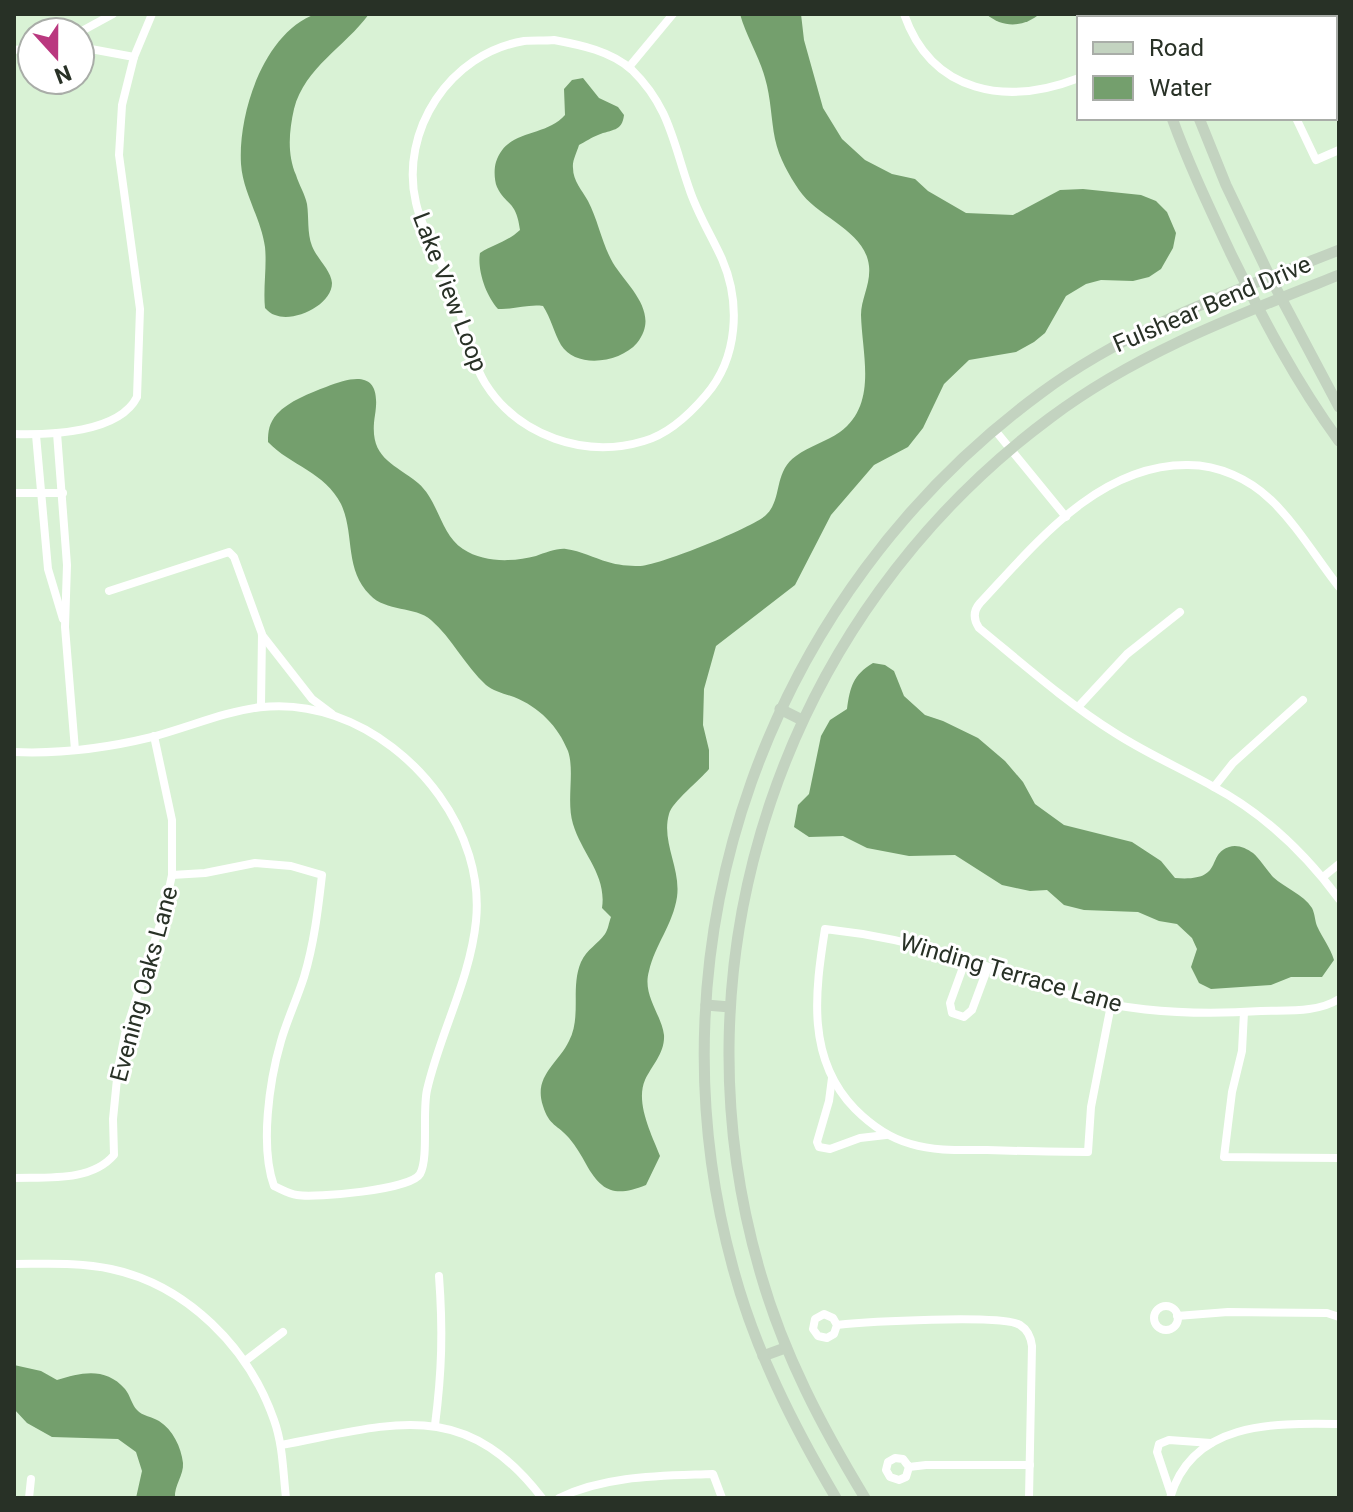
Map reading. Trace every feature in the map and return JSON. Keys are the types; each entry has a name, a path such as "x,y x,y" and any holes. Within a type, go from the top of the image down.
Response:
{"main road":[{"path":"1173,120 1203,194 1247,286 1287,363 1339,441"},
{"path":"1200,120 1226,185 1280,299 1339,407"},
{"name":"Fulshear Bend Drive","path":"836,1498 795,1426 763,1356 734,1273 716,1192 706,1099 706,1005 711,943 729,855 748,788 780,709 826,623 883,543 932,487 994,429 1044,390 1106,350 1164,320 1339,250"},
{"name":"Fulshear Bend Drive","path":"865,1498 816,1414 785,1348 757,1262 738,1174 729,1083 730,1007 738,931 750,870 780,773 802,720 851,629 898,564 944,512 1009,448 1063,408 1170,344 1339,275"},
{"path":"780,709 802,720"},
{"path":"706,1005 730,1007"},
{"path":"763,1356 785,1348"}],"street":[{"path":"14,434 57,433 108,421 132,408 137,397 140,309 119,155 122,105 134,57 152,14"},
{"path":"629,67 673,14"},
{"path":"904,14 930,61 970,86 997,93 1021,93 1043,90 1077,79"},
{"name":"Lake View Loop","path":"554,40 583,45 629,67 662,109 689,188 723,263 735,315 732,341 712,388 694,410 672,428 646,441 621,446 568,444 540,434 519,420 485,383 449,280 415,203 414,150 422,124 452,78 474,61 498,49 524,41 554,40"},
{"path":"96,50 134,57"},
{"path":"1297,120 1316,160 1339,150"},
{"path":"994,429 1066,517"},
{"path":"57,433 67,565 65,627 75,750"},
{"path":"36,435 48,569 65,627"},
{"path":"1339,587 1282,512 1257,488 1213,467 1182,464 1148,468 1112,482 1066,517 980,603 974,614 979,628 1078,707 1115,733 1214,787 1275,829 1323,877 1339,899"},
{"path":"14,493 63,493"},
{"path":"109,591 229,552 234,557 262,634 290,674 312,699 334,715 367,730 397,750 427,777 447,806 463,839 473,879 476,918 469,957 427,1090 420,1175 402,1186 366,1191 297,1195 274,1186 267,1166 269,1105 280,1043 304,978 316,927 322,875 291,866 255,863 205,873 172,875"},
{"path":"1078,707 1127,654 1180,612"},
{"path":"261,705 262,634"},
{"path":"1214,787 1247,749 1303,700"},
{"path":"14,752 75,750 154,736 209,717 261,705 294,707 334,715"},
{"name":"Evening Oaks Lane","path":"14,1178 90,1172 105,1166 114,1155 113,1119 125,1034 164,912 172,875 172,820 154,736"},
{"path":"1323,877 1339,864"},
{"name":"Winding Terrace Lane","path":"832,1078 818,1033 815,1006 825,929 887,938 966,959 1058,991 1111,1005 1182,1013 1244,1012 1315,1008 1339,999"},
{"path":"966,959 950,1003 952,1013 957,1016 964,1017 972,1010 988,967"},
{"path":"832,1078 856,1110 887,1135 912,1145 937,1149 1088,1152 1091,1107 1111,1005"},
{"path":"1244,1012 1242,1051 1232,1092 1224,1157 1339,1158"},
{"path":"832,1078 829,1101 818,1135 819,1147 830,1149 860,1138 887,1135"},
{"path":"14,1264 90,1265 114,1269 156,1285 203,1316 245,1361 268,1404 281,1445 286,1498"},
{"path":"435,1425 444,1332 439,1276"},
{"path":"1177,1316 1243,1312 1327,1313 1339,1317"},
{"path":"837,1325 887,1321 1007,1322 1025,1329 1032,1346 1029,1498"},
{"path":"245,1361 283,1332"},
{"path":"281,1445 407,1424 435,1425 476,1440 497,1453 542,1498"},
{"path":"1170,1496 1187,1465 1212,1443 1256,1426 1339,1424"},
{"path":"1170,1496 1157,1454 1159,1444 1166,1440 1212,1443"},
{"path":"909,1467 939,1464 1030,1465"},
{"path":"559,1498 599,1484 650,1476 713,1474 722,1498"},
{"path":"29,1498 31,1479"}],"water":[{"path":"316,14 369,14 316,69 299,94 294,109 290,134 291,159 307,204 312,246 332,283 326,298 319,305 301,314 283,317 265,308 265,247 242,175 241,144 250,99 269,56 282,38"},
{"path":"740,14 801,14 804,40 823,108 842,139 865,160 892,174 915,179 928,191 966,213 1013,215 1060,190 1083,189 1141,195 1156,201 1167,212 1176,233 1173,248 1161,269 1149,277 1086,284 1066,296 1045,333 1034,342 1016,352 969,360 944,384 923,428 908,447 874,465 831,515 795,585 716,646 704,689 703,725 709,750 709,769 669,814 667,835 677,897 652,961 648,980 664,1041 645,1080 642,1099 660,1156 646,1185 618,1191 604,1187 592,1174 572,1141 548,1118 541,1096 544,1078 573,1031 576,982 581,962 605,934 611,917 602,908 601,885 573,824 570,759 564,742 553,726 532,706 486,685 431,620 384,604 370,595 356,574 341,504 326,484 268,442 268,434 274,417 294,401 347,380 364,380 375,390 374,429 379,450 391,464 425,490 455,543 471,554 489,559 518,559 566,549 612,563 639,566 704,545 766,515 775,501 781,477 789,462 840,432 852,421 859,408 865,378 861,315 869,266 859,243 807,200 785,166 775,139 765,78"},
{"path":"986,14 1040,14 1026,22 1006,24"},
{"path":"583,78 599,98 618,107 624,115 619,127 579,145 573,162 574,177 588,201 613,263 640,301 645,321 637,343 629,350 609,359 598,360 577,358 568,353 561,345 543,306 498,309 483,282 479,260 480,253 520,230 513,208 496,184 495,165 501,151 517,138 547,127 565,115 564,89 572,80"},
{"path":"873,663 885,665 894,671 904,696 925,715 978,738 1005,761 1023,782 1035,804 1064,825 1132,842 1161,861 1175,878 1202,876 1229,847 1238,846 1250,851 1273,877 1308,903 1334,960 1322,977 1291,977 1271,985 1211,989 1199,983 1191,967 1197,949 1192,938 1177,924 1159,921 1138,912 1084,910 1064,905 1047,890 1030,891 1002,885 955,855 909,856 867,848 843,836 809,837 794,827 798,805 809,794 821,736 830,720 847,709 854,682"},
{"path":"14,1365 41,1371 57,1380 93,1373 118,1382 137,1410 164,1425 176,1439 183,1463 175,1498 136,1498 142,1471 136,1452 118,1439 52,1437 27,1423 14,1409"}]}
